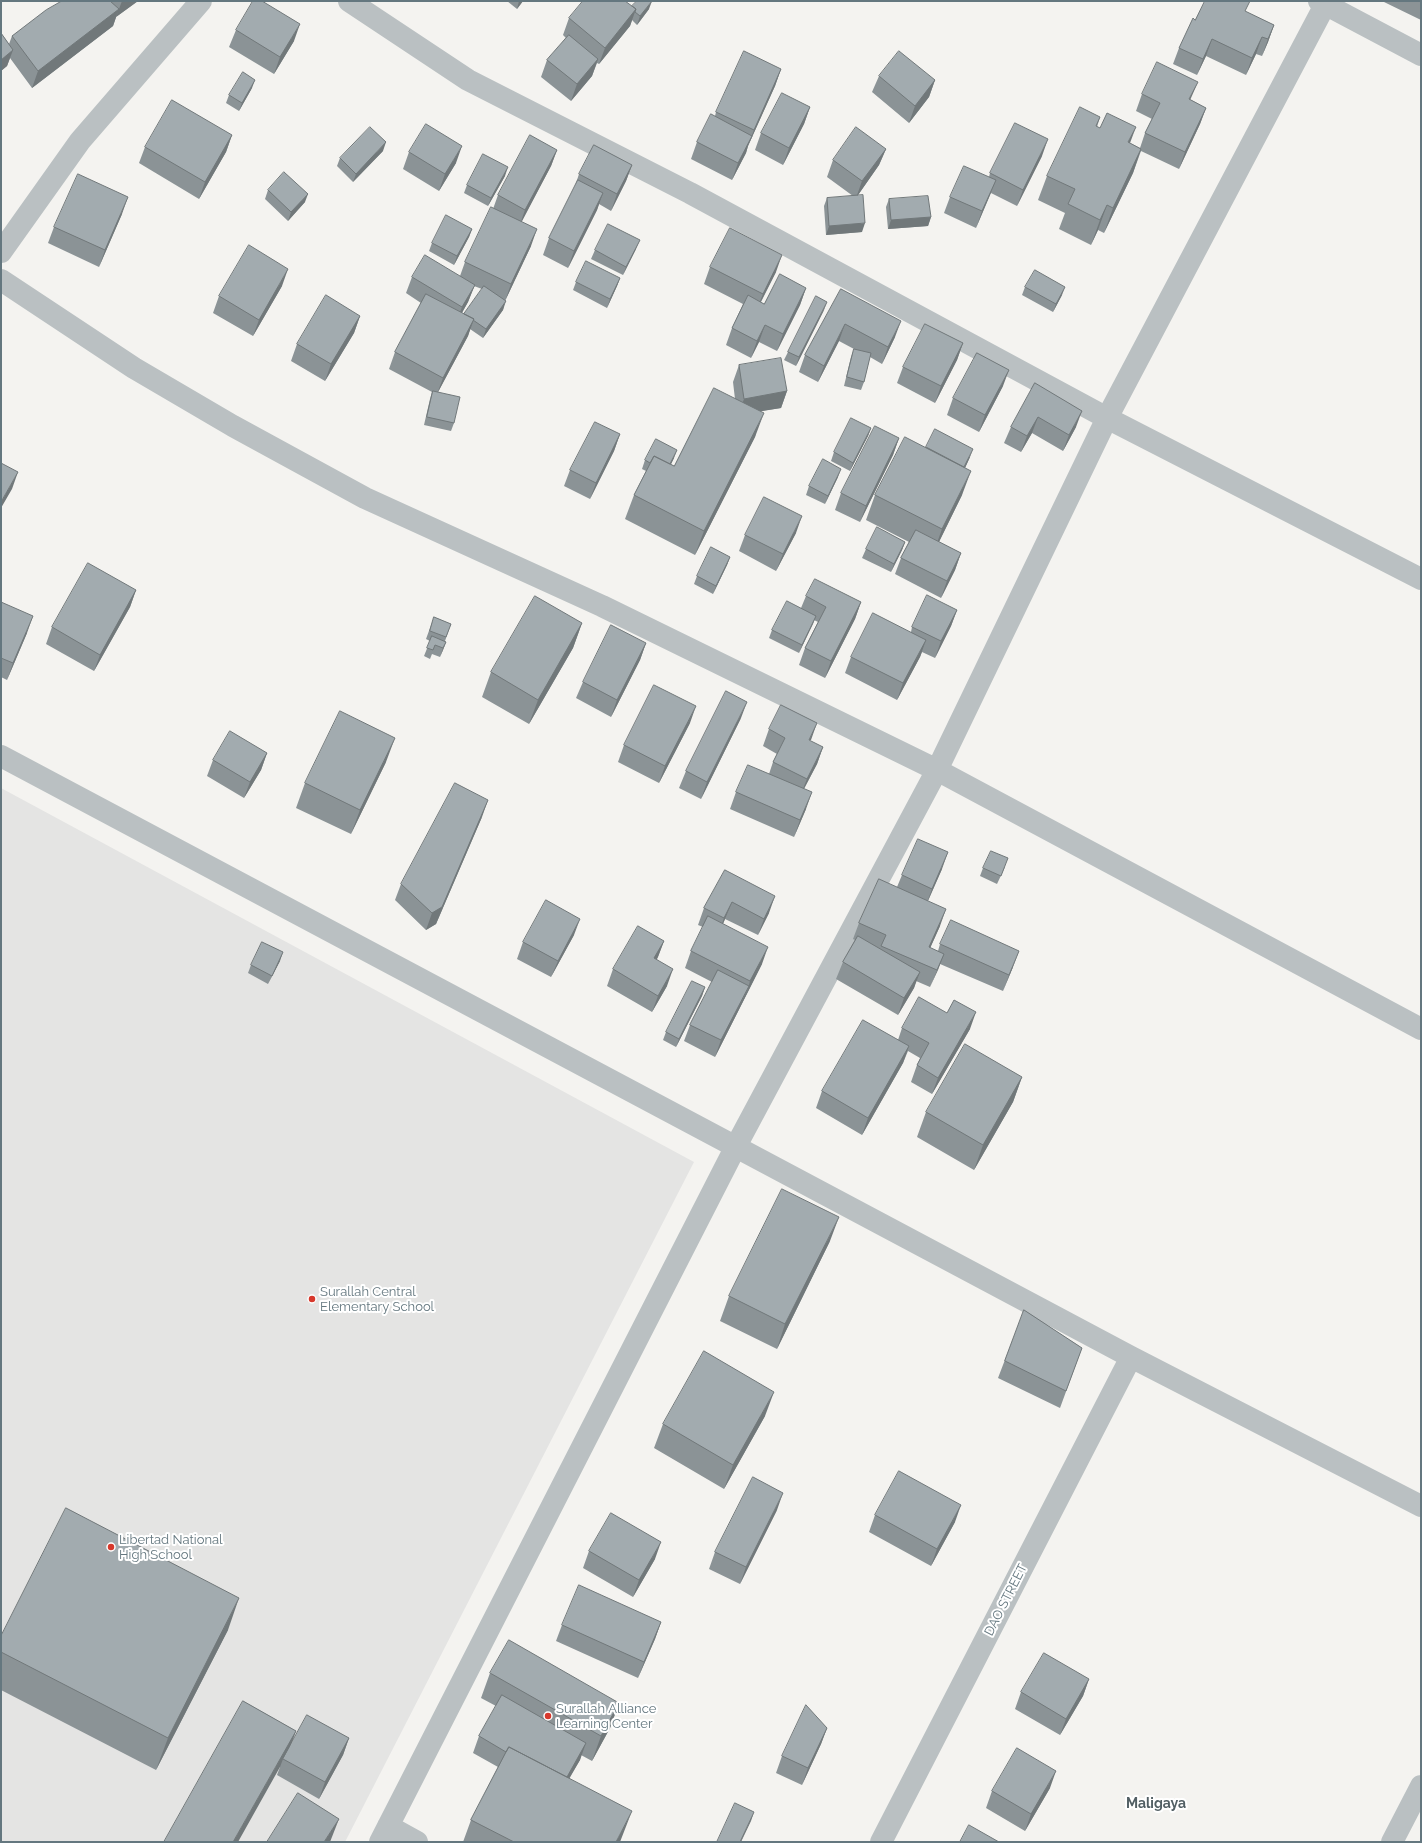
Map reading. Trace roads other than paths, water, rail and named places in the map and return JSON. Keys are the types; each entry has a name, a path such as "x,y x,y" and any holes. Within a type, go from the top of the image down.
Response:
{"street":[{"path":"1,252 80,141 201,1"},
{"path":"349,1 468,80 690,193 1107,418 1421,579"},
{"path":"417,1842 384,1834 735,1148 936,770 1107,418 1324,2 1421,55"},
{"path":"1,280 134,368 233,426 365,498 602,606 936,770 1421,1029"},
{"path":"1,756 735,1148 1131,1357 1421,1506"},
{"name":"DAO STREET","path":"882,1842 1131,1357"},
{"path":"1392,1842 1421,1786"}],"place":[{"name":"Surallah Central Elementary School","path":"312,1299"},
{"name":"Libertad National High School","path":"111,1547"},
{"name":"Surallah Alliance Learning Center","path":"548,1716"}],"district":[{"name":"Maligaya","path":"1156,1804"}]}
